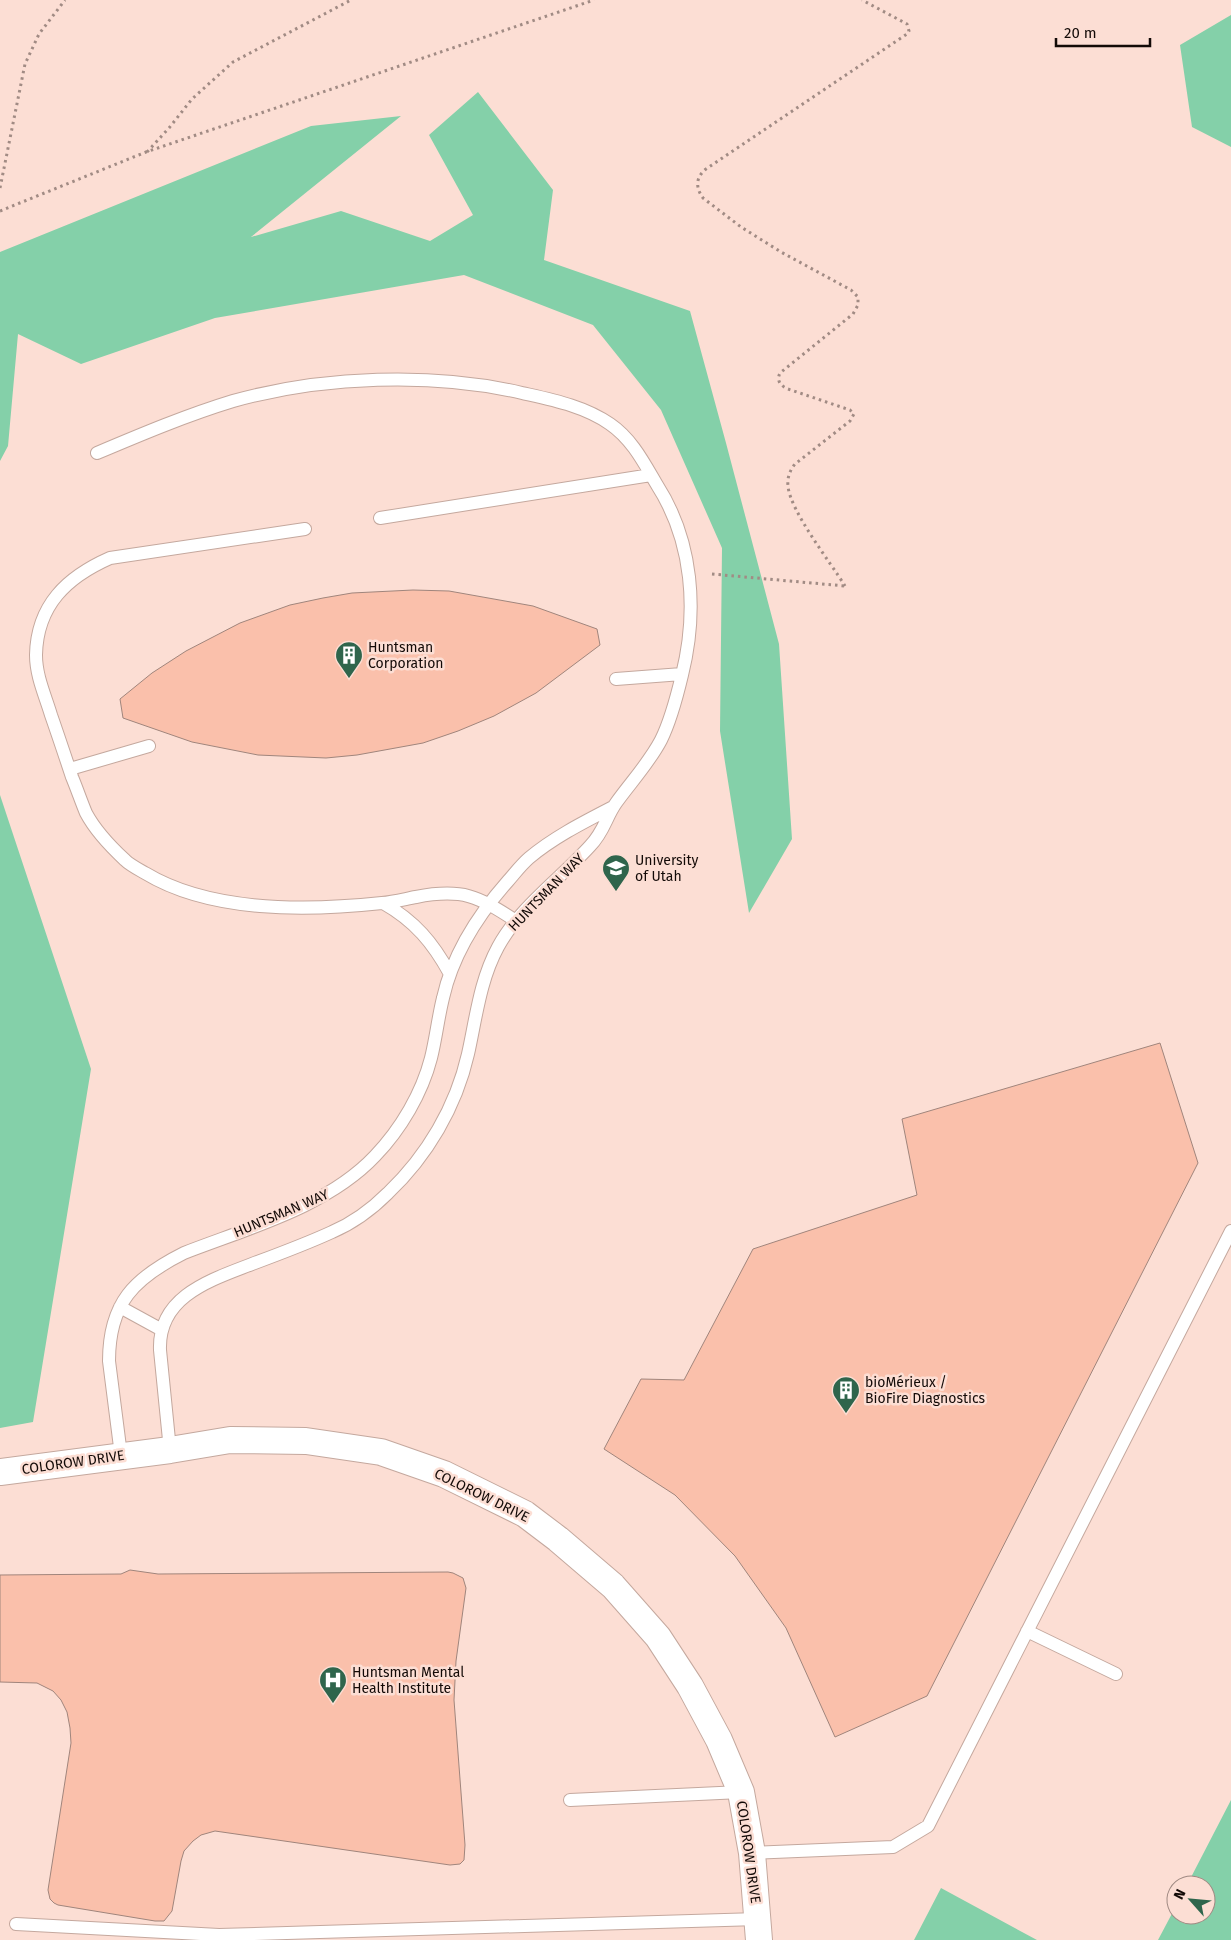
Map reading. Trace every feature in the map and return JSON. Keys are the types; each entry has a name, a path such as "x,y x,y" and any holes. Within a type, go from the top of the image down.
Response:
{"street":[{"name":"COLOROW DRIVE","path":"0,1472 170,1450 230,1440 306,1441 381,1452 444,1474 524,1514 558,1538 613,1586 658,1637 690,1686 719,1740 741,1792 752,1853 759,1930"}],"lane":[{"name":"HUNTSMAN WAY","path":"97,453 189,415 281,390 334,382 381,380 444,382 502,388 574,405 610,424 631,443 673,513 683,543 689,572 691,616 689,641 682,674 662,738 634,781 613,807 606,824 595,841 516,921 495,951 475,1015 468,1056 460,1084 451,1105 427,1148 406,1175 372,1208 338,1230 205,1282 184,1297 174,1308 162,1330 160,1350 170,1450"},
{"path":"380,518 651,475"},
{"path":"305,529 110,558 88,567 64,586 46,611 36,640 36,670 87,814 104,838 126,862 159,881 198,895 242,904 302,907 384,903 448,892 466,894 489,903 516,921"},
{"path":"616,679 682,674"},
{"path":"70,769 149,746"},
{"name":"HUNTSMAN WAY","path":"121,1456 109,1361 112,1326 124,1299 148,1274 166,1262 184,1252 306,1205 336,1189 375,1157 411,1106 426,1075 450,974 475,921 528,858 565,832 613,807"},
{"path":"384,903 407,918 435,948 450,974"},
{"path":"752,1853 893,1847 928,1826 1231,1231"},
{"path":"120,1306 162,1330"},
{"path":"1028,1630 1116,1674"},
{"path":"570,1800 741,1792"},
{"path":"16,1924 220,1935 759,1930"}],"path":[{"path":"0,188 25,64 39,34 65,0"},
{"path":"146,152 192,100 233,62 350,0"},
{"path":"0,211 146,152 594,0"},
{"path":"689,572 845,586 804,522 790,495 788,480 795,464 850,421 854,414 850,410 788,389 780,384 779,376 850,318 858,305 858,297 851,290 781,252 741,227 703,198 697,187 697,182 706,169 907,34 909,31 907,24 862,0"}],"green space":[{"path":"1231,15 1231,147 1192,127 1180,45"},
{"path":"478,92 553,190 544,260 690,311 779,644 792,839 749,913 720,731 722,548 661,410 593,325 464,275 215,318 81,364 18,334 8,446 0,461 0,252 311,126 401,116 251,237 341,211 430,241 473,215 429,135"},
{"path":"0,795 91,1069 33,1422 0,1428"},
{"path":"1231,1800 1231,1940 1158,1940 1166,1925 1216,1925 1216,1875 1192,1875"},
{"path":"941,1888 1037,1940 914,1940"}],"building":[{"name":"Huntsman Corporation","path":"413,590 449,591 533,606 597,629 600,645 536,693 494,716 423,743 357,755 326,758 258,755 192,742 123,718 120,699 152,673 186,651 240,623 290,605 323,598 352,593"},
{"name":"bioMérieux / BioFire Diagnostics","path":"1160,1043 1198,1163 927,1696 835,1737 786,1628 735,1556 675,1495 604,1449 641,1379 684,1380 753,1249 917,1195 902,1119"},
{"path":"130,1570 158,1574 448,1572 463,1578 466,1588 456,1661 454,1700 465,1845 464,1860 460,1864 450,1865 215,1831 201,1835 184,1851 172,1911 164,1921 54,1903 50,1899 48,1890 71,1743 70,1728 67,1712 61,1700 53,1691 37,1683 0,1682 0,1575 121,1574"}],"place":[{"name":"Huntsman Corporation","path":"349,679"},
{"name":"University of Utah","path":"616,892"},
{"name":"bioMérieux / BioFire Diagnostics","path":"846,1414"},
{"name":"Huntsman Mental Health Institute","path":"333,1704"}]}
